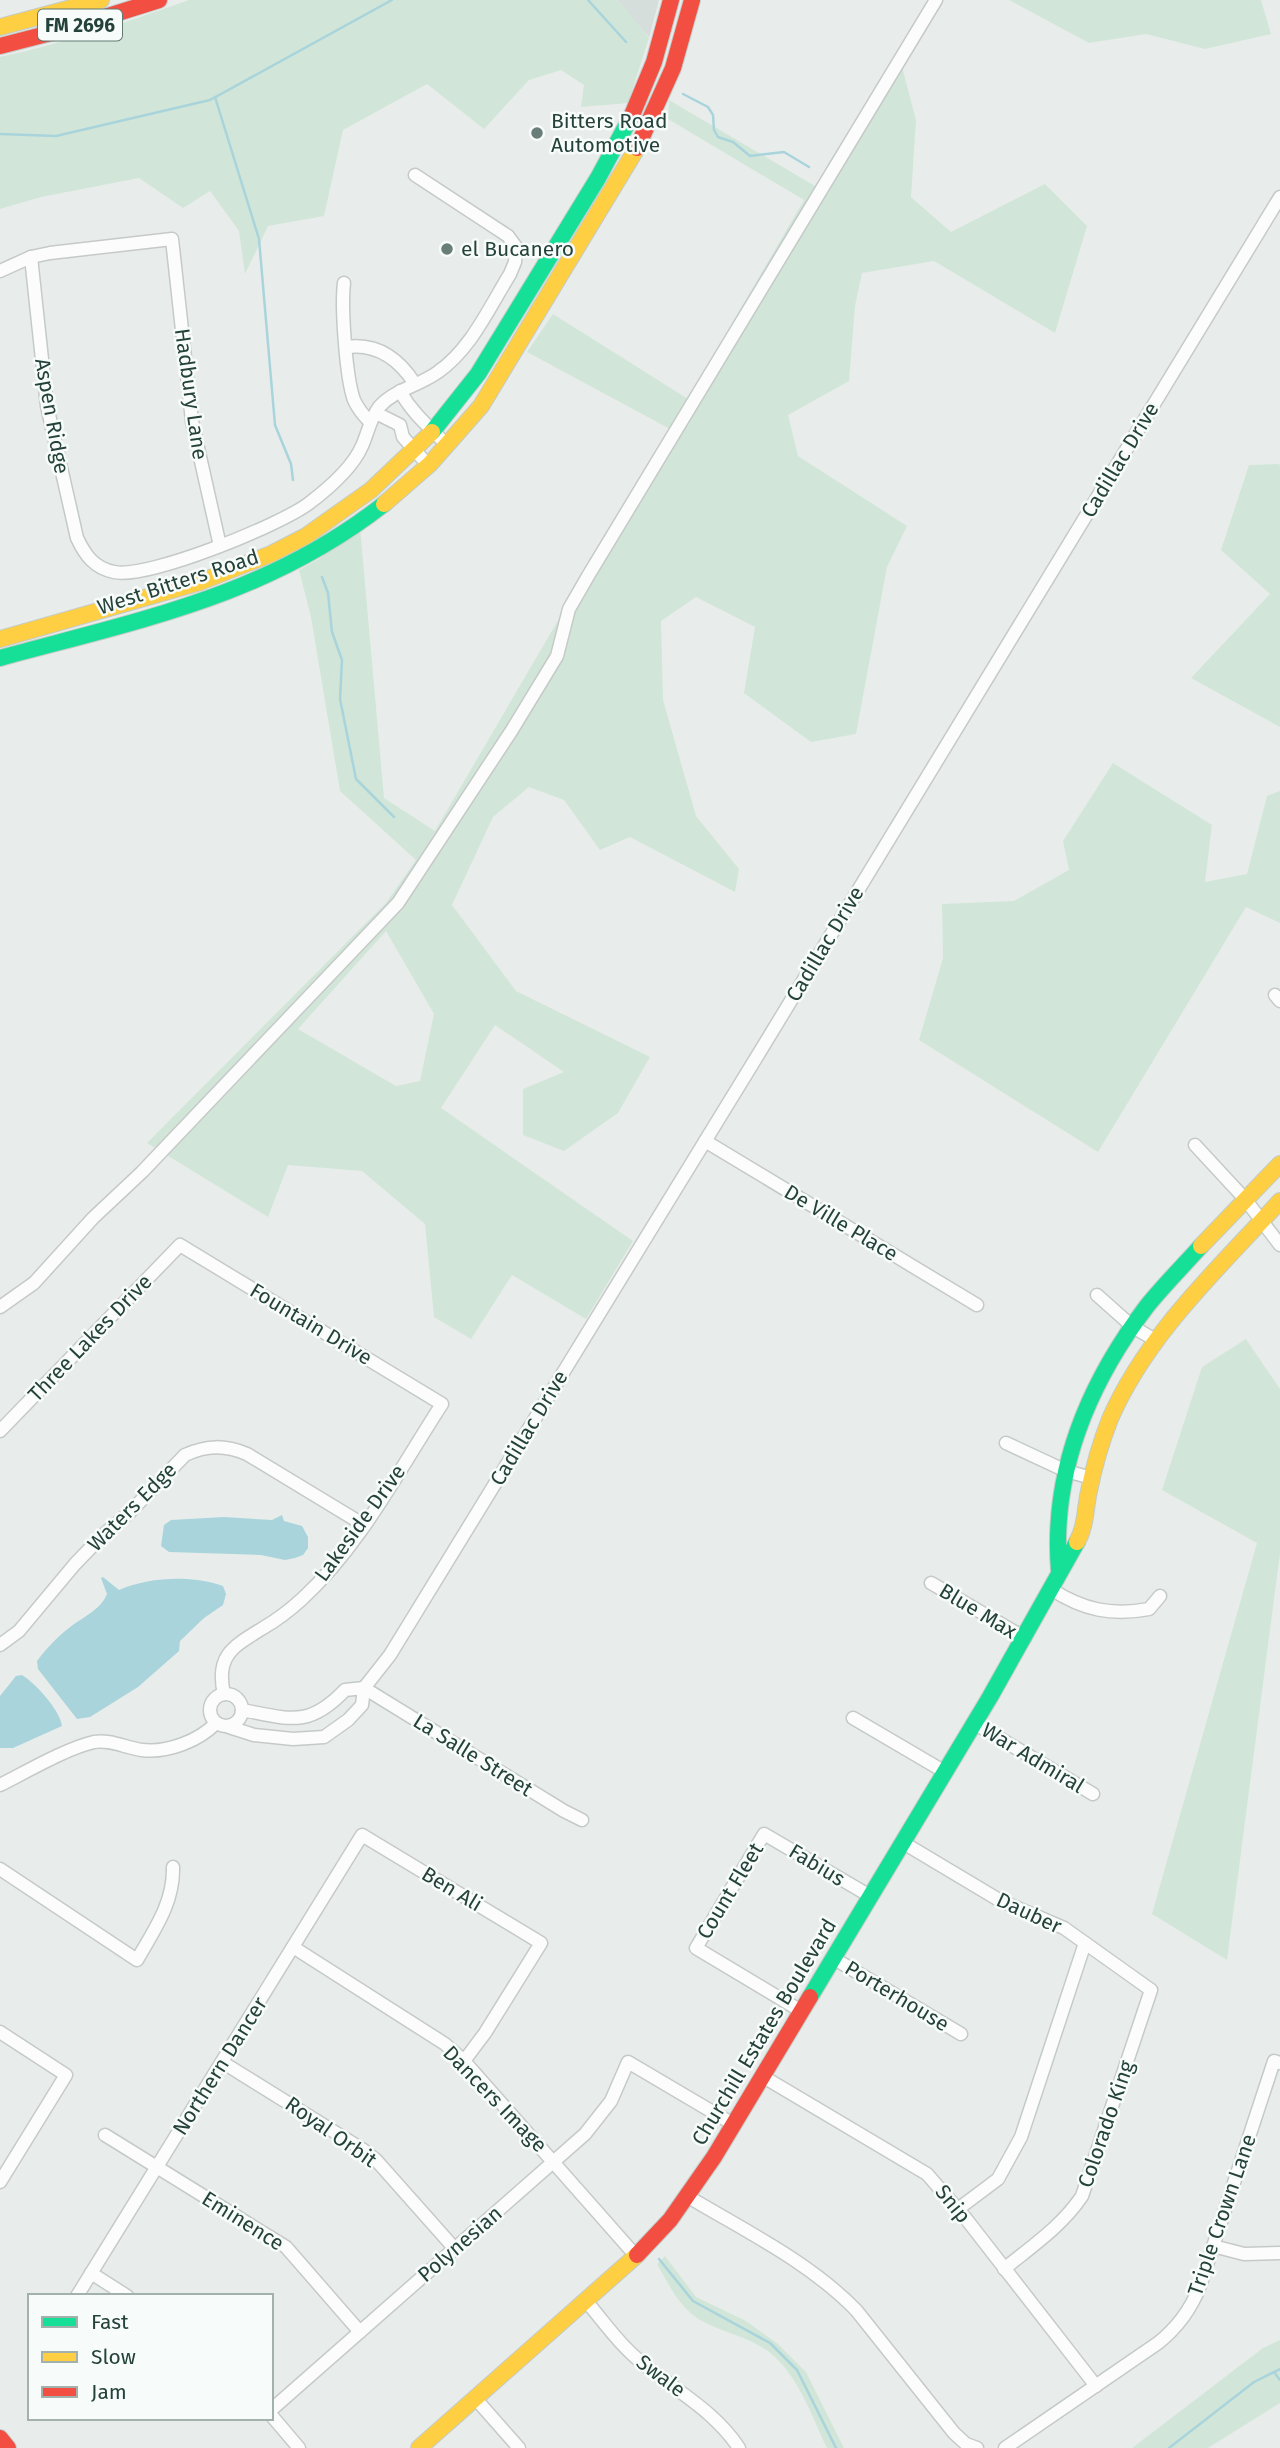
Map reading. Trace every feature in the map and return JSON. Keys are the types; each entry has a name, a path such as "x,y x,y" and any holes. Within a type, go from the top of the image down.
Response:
{"main road":[{"name":"FM 2696","path":"0,27 102,0"},
{"name":"FM 2696","path":"0,46 70,28 159,0"},
{"name":"West Bitters Road","path":"0,639 188,586 234,570 282,548 328,522 356,502 414,451 454,408 478,374 612,156 656,57 671,0"},
{"name":"West Bitters Road","path":"0,658 230,592 289,566 339,537 428,466 480,407 655,116 675,64 692,0"},
{"path":"583,204 599,213"},
{"path":"282,548 289,566"},
{"name":"Churchill Estates Boulevard","path":"1059,1570 1056,1527 1066,1471 1086,1409 1104,1372 1149,1305 1280,1164"},
{"name":"Churchill Estates Boulevard","path":"419,2448 636,2256 670,2220 687,2196 945,1772 1083,1531 1092,1478 1110,1420 1127,1385 1170,1321 1280,1201"},
{"path":"0,2438 8,2448"}],"street":[{"path":"0,1307 34,1283 93,1218 142,1172 398,904 557,656 569,609 587,576 936,0"},
{"path":"220,546 254,533 307,505 338,479 355,459 373,418 394,393 438,373 456,358 510,274 516,247 508,236 415,174"},
{"name":"Cadillac Drive","path":"364,1688 390,1655 1280,197"},
{"name":"Hadbury Lane","path":"31,257 172,239 195,435 220,546"},
{"path":"0,271 31,257"},
{"name":"Aspen Ridge","path":"31,257 51,431 77,538 84,554 98,566 116,573 172,562 220,546"},
{"path":"344,284 342,303 353,397 359,411 373,418 400,425"},
{"path":"346,347 359,345 385,353 398,363 415,384"},
{"path":"400,391 414,415 447,445"},
{"path":"414,415 403,418 401,433 428,466"},
{"name":"De Ville Place","path":"705,1141 977,1305"},
{"path":"1195,1145 1245,1199 1280,1245"},
{"name":"Fountain Drive","path":"180,1245 442,1404"},
{"name":"Three Lakes Drive","path":"0,1431 180,1245"},
{"path":"1097,1296 1133,1327 1157,1341"},
{"name":"Lakeside Drive","path":"225,1694 223,1663 228,1653 238,1642 286,1612 316,1585 364,1525 442,1404"},
{"path":"1006,1443 1066,1471 1092,1478"},
{"name":"Waters Edge","path":"0,1645 19,1631 45,1598 102,1536 130,1512 186,1454 197,1449 215,1446 232,1448 247,1454 364,1525"},
{"name":"Blue Max","path":"931,1583 1024,1638"},
{"path":"1051,1589 1083,1607 1114,1613 1149,1609 1160,1596"},
{"path":"0,1785 96,1742 121,1744 142,1750 174,1747 223,1725 238,1720 242,1710 239,1700 225,1694 216,1697 210,1706 211,1716 223,1725 254,1735 324,1737 340,1727 362,1705 364,1688 345,1690 326,1708 302,1718 284,1718 242,1710"},
{"name":"La Salle Street","path":"364,1688 582,1820"},
{"path":"326,1708 340,1727"},
{"path":"282,1737 284,1718"},
{"path":"853,1718 945,1772"},
{"name":"War Admiral","path":"974,1723 1093,1794"},
{"name":"Fabius","path":"764,1834 870,1896"},
{"name":"Count Fleet","path":"764,1834 696,1948 802,2011"},
{"name":"Ben Ali","path":"362,1835 541,1943 485,2033 464,2061"},
{"name":"Northern Dancer","path":"78,2294 362,1835"},
{"name":"Dauber","path":"902,1842 999,1900 1064,1928 1151,1990"},
{"path":"0,1869 137,1960 167,1906 173,1886 173,1867"},
{"path":"958,2209 998,2179 1021,2137 1085,1942"},
{"name":"Dancers Image","path":"293,1947 444,2044 464,2061 636,2256"},
{"name":"Porterhouse","path":"833,1958 961,2034"},
{"name":"Colorado King","path":"1008,2274 1071,2213 1082,2196 1151,1990"},
{"path":"0,2032 66,2076 0,2182"},
{"name":"Royal Orbit","path":"222,2062 362,2148 376,2160 455,2249"},
{"name":"Polynesian","path":"273,2408 585,2134 611,2101 628,2062 733,2124"},
{"name":"Triple Crown Lane","path":"1005,2448 1158,2343 1175,2327 1195,2297 1277,2062"},
{"name":"Snip","path":"762,2076 927,2174 958,2209 1096,2386"},
{"name":"Eminence","path":"105,2135 286,2247 360,2332"},
{"path":"687,2196 801,2264 839,2292 856,2309 954,2433 966,2444 977,2448"},
{"path":"1213,2246 1244,2254 1280,2253"},
{"path":"91,2273 124,2294"},
{"name":"Swale","path":"586,2301 633,2356 711,2415 728,2430 739,2448"},
{"path":"475,2398 519,2448"},
{"path":"273,2417 299,2448"}],"shaded area":[{"path":"615,0 659,0 649,38 649,37"}],"green space":[{"path":"189,0 618,0 649,38 628,103 581,107 584,85 561,70 529,80 484,129 427,84 343,130 324,216 268,226 245,274 239,231 210,191 183,208 139,178 41,197 0,209 0,57 96,32"},
{"path":"928,0 943,0 902,67 916,120 911,197 951,232 1045,184 1087,226 1055,333 934,261 862,273 855,306 849,381 788,415 798,456 907,526 887,567 856,734 811,742 744,693 755,627 696,597 661,621 663,700 696,816 739,869 735,892 630,837 600,850 564,800 529,787 493,817 452,905 516,991 650,1057 618,1113 564,1151 523,1135 523,1089 564,1072 495,1025 441,1108 633,1241 586,1319 512,1275 471,1339 434,1317 425,1224 362,1171 288,1165 268,1217 147,1143 386,903 416,860 340,791 311,617 299,570 319,559 360,527 384,798 435,831 670,429 527,352 553,314 688,399 804,200 668,119 669,100 815,186","holes":["386,931 434,1014 420,1081 396,1086 298,1029"]},
{"path":"1009,0 1261,0 1271,34 1205,49 1146,34 1089,43"},
{"path":"1279,464 1280,727 1191,678 1270,594 1221,550 1249,465"},
{"path":"1113,763 1212,825 1205,882 1247,874 1267,796 1280,791 1280,923 1246,907 1098,1152 919,1040 943,958 942,904 1014,901 1069,870 1063,841"},
{"path":"1246,1339 1280,1389 1280,1553 1227,1960 1152,1914 1257,1543 1162,1490 1202,1367"},
{"path":"665,2256 696,2297 746,2321 778,2344 806,2372 844,2448 827,2448 799,2389 776,2358 751,2341 704,2322 682,2304 657,2264"},
{"path":"1280,2340 1280,2403 1208,2448 1132,2448 1263,2348"}],"water":[{"path":"282,1515 284,1521 302,1526 308,1537 308,1548 303,1555 285,1560 261,1555 169,1552 161,1546 164,1525 171,1520 224,1517 272,1520"},
{"path":"101,1578 119,1590 144,1582 184,1579 223,1586 226,1594 223,1605 204,1618 180,1641 179,1651 138,1687 90,1717 77,1719 38,1669 37,1661 60,1635 104,1600 107,1594"},
{"path":"22,1675 57,1712 62,1726 13,1748 0,1748 0,1696 16,1676"}],"waterway":[{"path":"0,134 56,136 210,100 392,0"},
{"path":"588,0 626,42"},
{"path":"683,94 708,107 713,115 714,130 718,137 733,142 750,156 784,152 809,167"},
{"path":"215,97 259,239 275,425 291,464 293,480"},
{"path":"322,577 328,593 332,632 342,660 340,699 356,779 394,817"},
{"path":"659,2259 693,2301 770,2343 797,2370 836,2448"},
{"path":"1169,2448 1254,2382 1280,2369"},
{"path":"1274,2372 1280,2380"}],"traffic: fast":[{"path":"432,432 478,374 598,178 632,115"},
{"path":"0,658 152,617 248,583 294,562 340,535 384,504"},
{"path":"1059,1570 1061,1498 1078,1430 1091,1398 1107,1366 1147,1306 1201,1246"},
{"path":"810,1997 990,1697 1077,1542"}],"traffic: slow":[{"path":"0,27 101,0"},
{"path":"384,504 430,464 481,406 637,148"},
{"path":"0,639 200,582 271,554 306,536 371,490 432,432"},
{"path":"1201,1246 1280,1164"},
{"path":"1077,1542 1084,1524 1101,1445 1125,1388 1143,1359 1186,1304 1280,1201"},
{"path":"419,2448 637,2255"}],"traffic: jam":[{"path":"0,46 70,28 159,0"},
{"path":"632,115 654,62 671,0"},
{"path":"637,148 673,68 692,0"},
{"path":"637,2255 670,2220 714,2157 810,1997"},
{"path":"0,2438 8,2448"}],"place":[{"name":"Bitters Road Automotive","path":"537,133"},
{"name":"el Bucanero","path":"447,249"}]}
